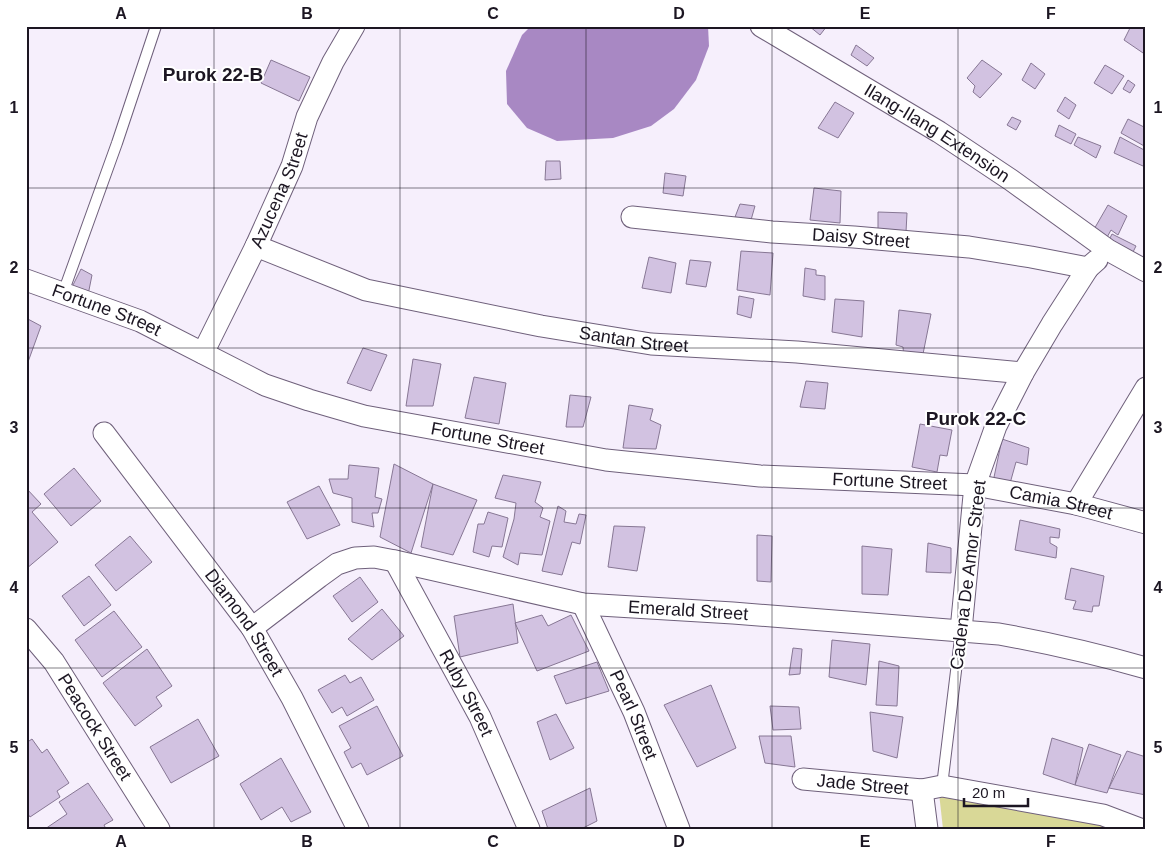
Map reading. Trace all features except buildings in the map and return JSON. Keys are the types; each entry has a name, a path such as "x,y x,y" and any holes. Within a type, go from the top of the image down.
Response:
{"street":[{"name":"Azucena Street","path":"204,353 292,166 307,117 333,62 354,26"},
{"name":"Ilang-Ilang Extension","path":"761,26 939,132 1011,180 1108,250 1143,264"},
{"name":"Daisy Street","path":"632,217 772,232 969,247 1088,268"},
{"name":"Santan Street","path":"256,246 366,290 541,326 651,344 796,352 1023,372"},
{"name":"Cadena De Amor Street","path":"961,630 975,485 996,426 1023,372 1052,324 1088,268 1108,250"},
{"name":"Fortune Street","path":"26,280 140,321 265,385 364,416 606,460 760,476 975,485"},
{"path":"1076,504 1146,388"},
{"name":"Diamond Street","path":"104,433 252,628 292,698 358,829"},
{"name":"Camia Street","path":"975,485 1076,504 1146,523"},
{"name":"Emerald Street","path":"252,628 337,564 355,558 374,558 395,560 583,604 733,613 999,634 1094,653 1146,668"},
{"name":"Ruby Street","path":"395,560 480,717 529,829"},
{"name":"Pearl Street","path":"583,604 634,712 679,829"},
{"name":"Peacock Street","path":"26,629 54,662 159,829"},
{"name":"Jade Street","path":"803,779 922,790 942,786 1103,815 1140,829"},
{"name":"Jade Street","path":"922,790 927,829"}],"lane":[{"path":"63,293 117,143 156,26"},
{"name":"Cadena De Amor Street","path":"942,786 961,630"}],"shaded area":[{"path":"531,26 708,26 709,46 696,80 674,109 651,126 613,138 557,141 527,128 507,104 506,71 522,35"},
{"path":"939,793 981,797 1118,829 943,829"}],"district":[{"name":"Purok 22-B","path":"213,74"},
{"name":"Purok 22-C","path":"976,418"}]}
